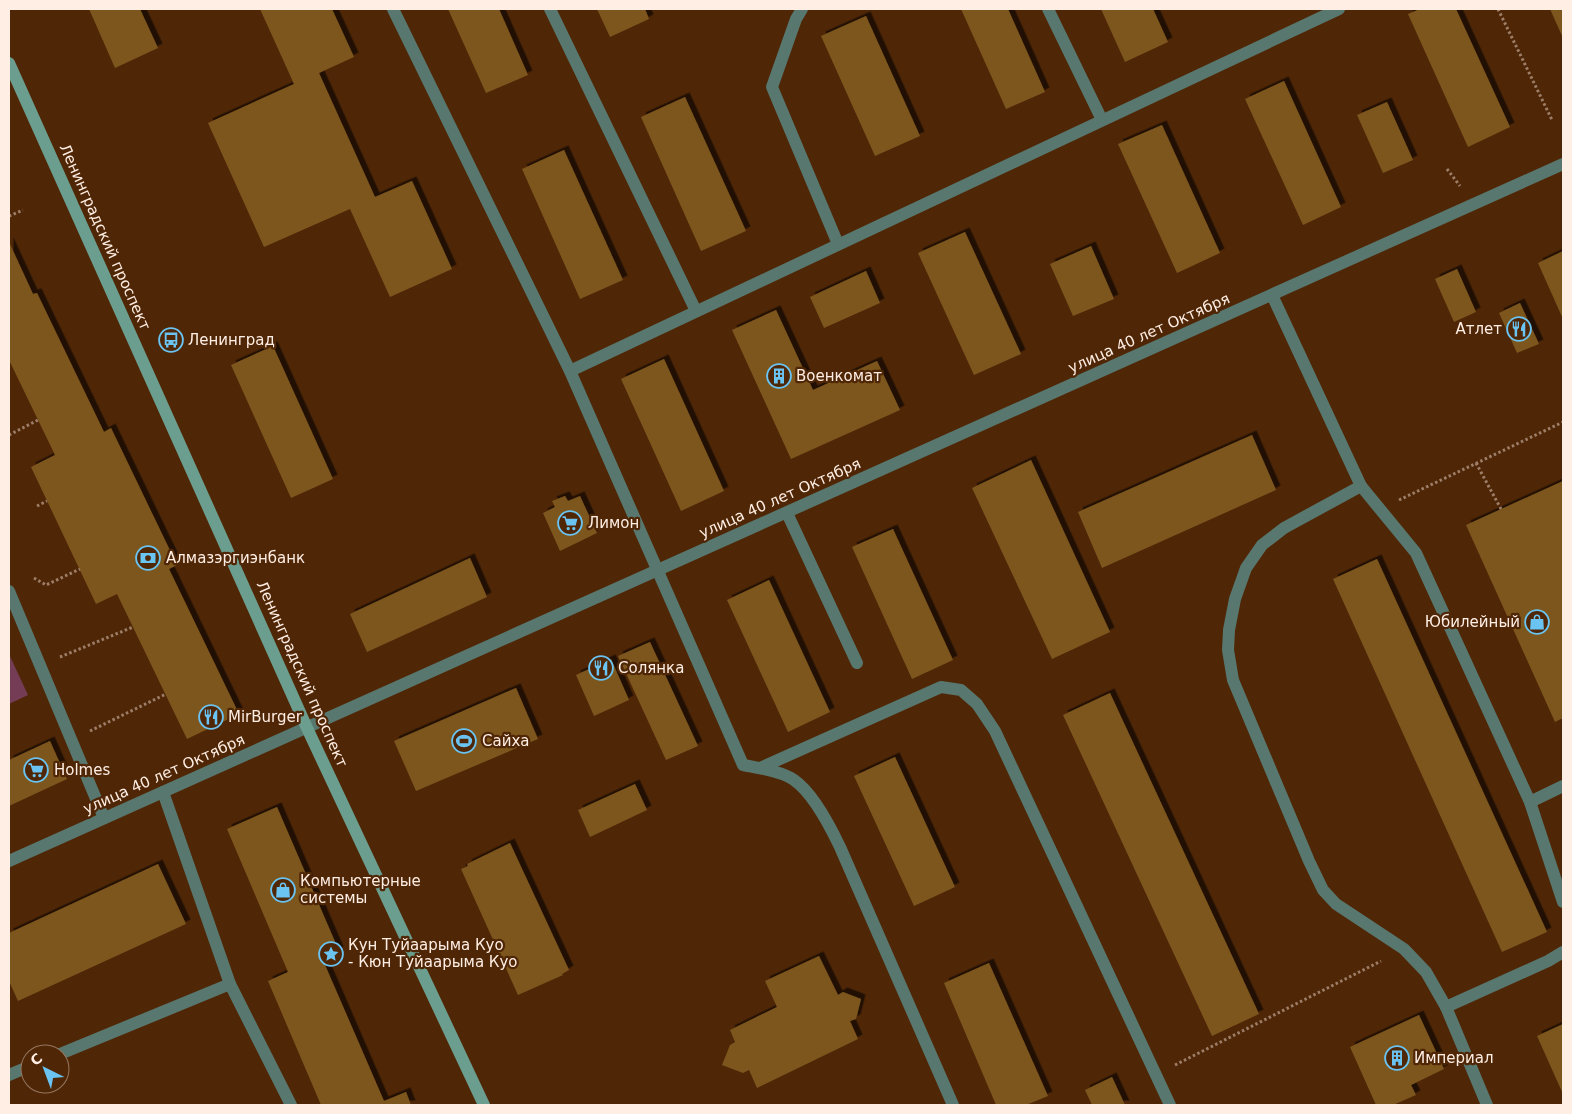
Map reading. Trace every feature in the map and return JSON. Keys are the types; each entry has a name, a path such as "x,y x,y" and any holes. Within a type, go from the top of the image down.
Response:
{"main road":[{"name":"Ленинградский проспект","path":"9,63 307,728 484,1105"}],"street":[{"path":"393,9 570,371 742,765 776,772 794,780 812,798 827,821 840,846 953,1105"},
{"path":"550,9 696,311"},
{"path":"802,9 796,19 772,87 838,244"},
{"path":"1048,9 1102,120"},
{"path":"570,371 1339,9"},
{"name":"улица 40 лет Октября","path":"9,861 1563,164"},
{"path":"1272,295 1361,486 1416,553 1530,802 1563,902"},
{"path":"1361,486 1284,528 1262,545 1246,568 1234,599 1229,630 1228,650 1234,680 1323,890 1336,904 1404,949 1426,972 1446,1007 1487,1105"},
{"path":"787,512 857,663"},
{"path":"9,591 104,818"},
{"path":"760,768 941,687 961,690 977,704 995,731 1170,1105"},
{"path":"1530,802 1563,786"},
{"path":"164,792 230,984 291,1105"},
{"path":"1446,1007 1548,961 1563,952"},
{"path":"70,1050 230,984"}],"path":[{"path":"1498,9 1552,120"},
{"path":"9,216 23,210"},
{"path":"9,435 38,420"},
{"path":"1380,509 1563,422"},
{"path":"1476,463 1501,509"},
{"path":"37,506 47,501"},
{"path":"34,578 46,585 80,570"},
{"path":"40,665 133,627"},
{"path":"71,740 166,694"},
{"path":"1156,1075 1404,949"}],"shaded area":[{"path":"9,654 28,695 9,704"}],"building":[{"path":"89,9 140,9 158,48 115,68"},
{"path":"260,9 332,9 354,57 319,73 375,197 412,181 452,269 390,297 350,209 264,247 208,123 294,84"},
{"path":"448,9 499,9 528,75 486,93"},
{"path":"597,9 645,9 649,19 610,37"},
{"path":"961,9 1008,9 1045,92 1006,109"},
{"path":"1101,9 1153,9 1168,42 1125,62"},
{"path":"1420,9 1456,9 1510,127 1468,147 1408,14"},
{"path":"1550,9 1563,9 1563,38"},
{"path":"866,16 920,136 875,156 821,36"},
{"path":"1284,81 1341,207 1303,225 1245,99"},
{"path":"685,97 746,231 701,251 641,117"},
{"path":"1387,102 1413,160 1383,173 1357,115"},
{"path":"1162,125 1220,253 1177,273 1118,144"},
{"path":"564,150 623,280 580,299 522,169"},
{"path":"965,232 1021,354 974,375 918,253"},
{"path":"9,242 33,294 37,293 104,432 111,428 177,565 169,569 239,714 187,739 117,594 96,604 31,467 55,455 9,360"},
{"path":"1091,246 1114,299 1073,316 1050,264"},
{"path":"1563,251 1563,319 1538,263"},
{"path":"1457,269 1476,312 1454,322 1435,279"},
{"path":"866,271 880,303 824,328 810,297"},
{"name":"Атлет","path":"1520,303 1539,344 1517,353 1499,313"},
{"name":"Военкомат","path":"776,310 813,390 877,361 900,410 791,459 732,330"},
{"path":"273,346 333,479 291,498 231,365"},
{"path":"664,359 724,491 681,511 621,379"},
{"path":"1252,435 1276,490 1102,568 1078,512"},
{"path":"1031,460 1110,632 1052,659 972,488"},
{"name":"Юбилейный","path":"1563,481 1563,718 1555,722 1466,525"},
{"name":"Лимон","path":"565,496 568,501 580,496 597,533 560,551 543,513 555,507 552,501"},
{"path":"893,529 953,660 912,679 852,547"},
{"path":"470,558 487,597 367,652 350,614"},
{"path":"1377,559 1547,932 1502,952 1333,579"},
{"path":"769,580 830,712 788,732 727,600"},
{"path":"650,642 698,746 666,760 618,656"},
{"path":"611,659 629,700 594,716 576,675"},
{"path":"516,688 538,739 416,791 394,741"},
{"path":"1110,693 1259,1014 1212,1036 1063,715"},
{"name":"Holmes","path":"50,741 67,779 9,806 9,760"},
{"path":"895,757 955,887 914,906 854,776"},
{"path":"635,784 647,810 590,837 578,810"},
{"path":"277,807 339,951 322,958 384,1101 406,1092 411,1105 321,1105 268,981 288,972 227,829"},
{"path":"510,843 569,970 563,975 518,995 461,869 468,866 467,864"},
{"path":"158,864 186,924 18,1001 9,981 9,933"},
{"path":"819,956 838,995 843,992 861,999 856,1019 850,1021 858,1039 757,1088 749,1070 743,1073 722,1065 730,1045 735,1042 730,1030 777,1007 765,981"},
{"path":"989,963 1048,1096 1026,1105 996,1105 944,983"},
{"name":"Империал","path":"1419,1015 1444,1069 1411,1085 1416,1095 1393,1105 1376,1105 1350,1047"},
{"path":"1563,1024 1563,1094 1537,1036"},
{"path":"1112,1077 1125,1105 1092,1105 1085,1090"}],"place":[{"name":"Атлет","path":"1519,329"},
{"name":"Ленинград","path":"171,340"},
{"name":"Военкомат","path":"779,376"},
{"name":"Лимон","path":"570,523"},
{"name":"Алмазэргиэнбанк","path":"148,558"},
{"name":"Юбилейный","path":"1537,622"},
{"name":"Солянка","path":"601,668"},
{"name":"MirBurger","path":"211,717"},
{"name":"Сайха","path":"464,741"},
{"name":"Holmes","path":"36,770"},
{"name":"Компьютерные системы","path":"283,890"},
{"name":"Кун Туйаарыма Куо - Кюн Туйаарыма Куо","path":"331,954"},
{"name":"Империал","path":"1397,1058"}]}
